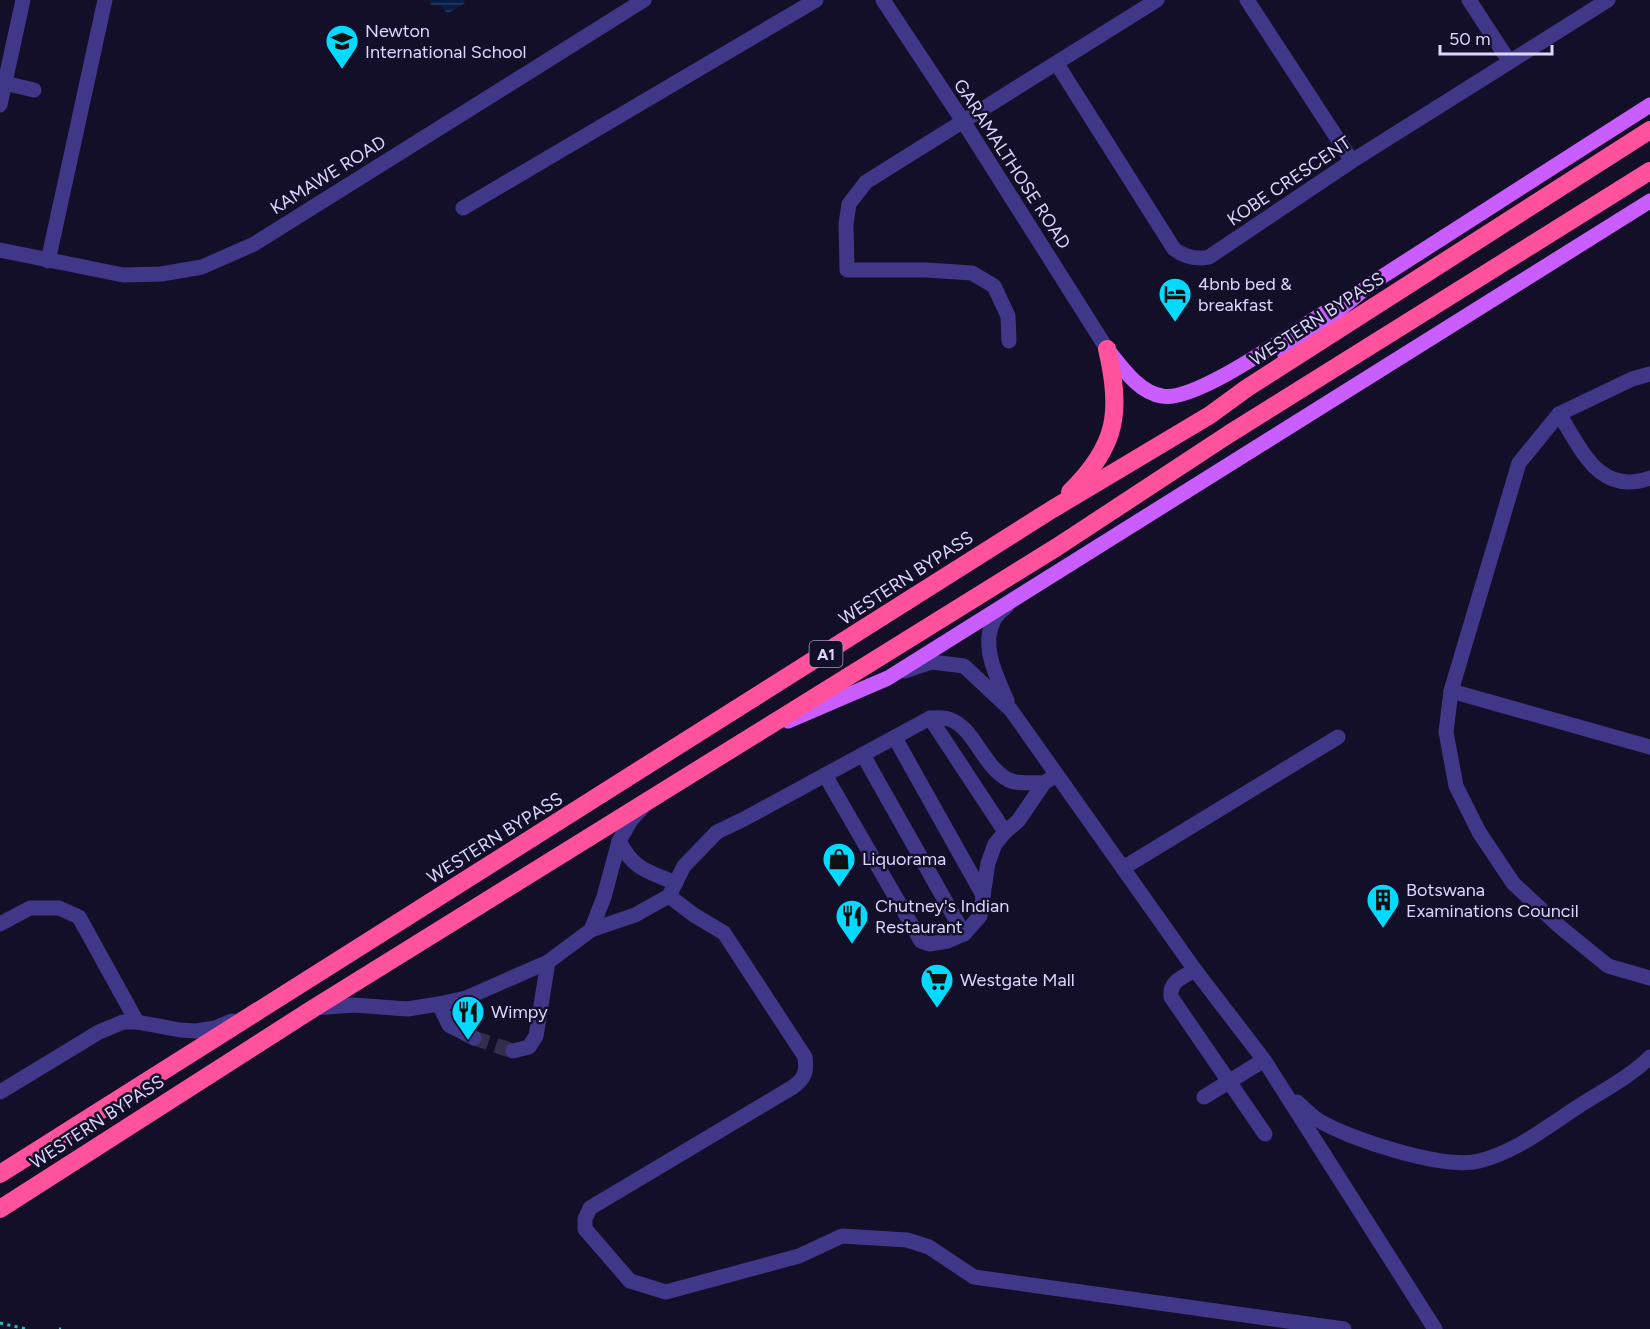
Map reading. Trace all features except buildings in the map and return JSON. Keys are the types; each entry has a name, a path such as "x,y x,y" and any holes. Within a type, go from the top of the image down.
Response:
{"highway":[{"name":"WESTERN BYPASS","path":"0,1174 1052,510 1210,415 1247,388 1650,130"},
{"name":"WESTERN BYPASS","path":"0,1209 314,1008 1057,547 1229,434 1650,171"},
{"path":"1052,510 1082,480 1111,435 1115,413 1115,381 1107,350"}],"main road":[{"path":"1107,350 1142,387 1163,397 1186,394 1208,385 1650,105"},
{"path":"747,739 888,678 1650,201"},
{"path":"1247,388 1369,285"}],"street":[{"path":"0,105 2,83 23,0"},
{"path":"48,261 105,0"},
{"name":"KAMAWE ROAD","path":"0,250 123,274 161,274 202,267 254,244 644,0"},
{"path":"463,208 816,0"},
{"name":"GARAMALTHOSE ROAD","path":"883,0 963,121 1107,350"},
{"path":"1247,0 1352,161"},
{"path":"1469,0 1509,61"},
{"name":"KOBE CRESCENT","path":"1057,64 1174,249 1200,259 1209,257 1352,161 1608,0"},
{"path":"1009,341 1008,316 994,286 972,273 926,270 847,270 846,224 849,204 866,182 1057,64 1149,2"},
{"path":"2,83 34,90"},
{"path":"1650,374 1632,379 1559,414 1519,462 1451,690 1446,732 1456,786 1479,832 1513,882 1558,926 1608,966 1650,978"},
{"path":"1559,414 1594,469 1615,482 1638,482 1650,478"},
{"path":"1011,710 993,665 987,639 994,619 1015,598"},
{"path":"888,678 932,662 964,666 1011,710 1195,970 1264,1060 1435,1329"},
{"path":"1451,690 1650,747"},
{"path":"314,1008 354,1005 407,1009 439,1004 466,998 548,962 591,930 635,915 672,889 684,866 717,832 930,718 948,718 962,726 990,766 1007,779 1015,782 1044,783"},
{"path":"930,718 1005,832"},
{"path":"1123,868 1338,737"},
{"path":"894,738 983,895"},
{"path":"863,755 964,934"},
{"path":"825,775 921,941 929,944 948,941 964,934 980,916 988,863 995,844 1018,821 1044,783 1057,773"},
{"path":"591,930 604,897 619,841 631,820 647,802"},
{"path":"619,841 627,857 672,889 724,933 805,1057 807,1071 803,1080 793,1088 590,1208 585,1220 585,1229 630,1281 666,1292 800,1256 842,1236 907,1240 929,1247 974,1277 1344,1329"},
{"path":"0,924 30,909 59,908 79,917 137,1022"},
{"path":"513,1051 529,1047 536,1036 548,962"},
{"path":"1195,970 1174,982 1170,990 1170,997 1265,1134"},
{"path":"439,1004 449,1025 474,1038"},
{"path":"0,1092 99,1032 123,1022 137,1022 196,1032 215,1028 255,1013"},
{"path":"1283,1091 1317,1119 1341,1132 1400,1152 1438,1161 1477,1162 1511,1149 1628,1074 1650,1057"},
{"path":"1204,1097 1264,1060"}],"path":[{"path":"0,1323 26,1329"}],"water":[{"path":"429,0 463,0 465,3 447,14 442,6 432,6"}],"tunnel":[{"path":"474,1038 513,1051"}],"place":[{"name":"Newton International School","path":"342,70"},
{"name":"4bnb bed & breakfast","path":"1175,323"},
{"name":"Liquorama","path":"839,888"},
{"name":"Botswana Examinations Council","path":"1383,929"},
{"name":"Chutney's Indian Restaurant","path":"852,945"},
{"name":"Westgate Mall","path":"937,1009"},
{"name":"Wimpy","path":"468,1041"}]}
